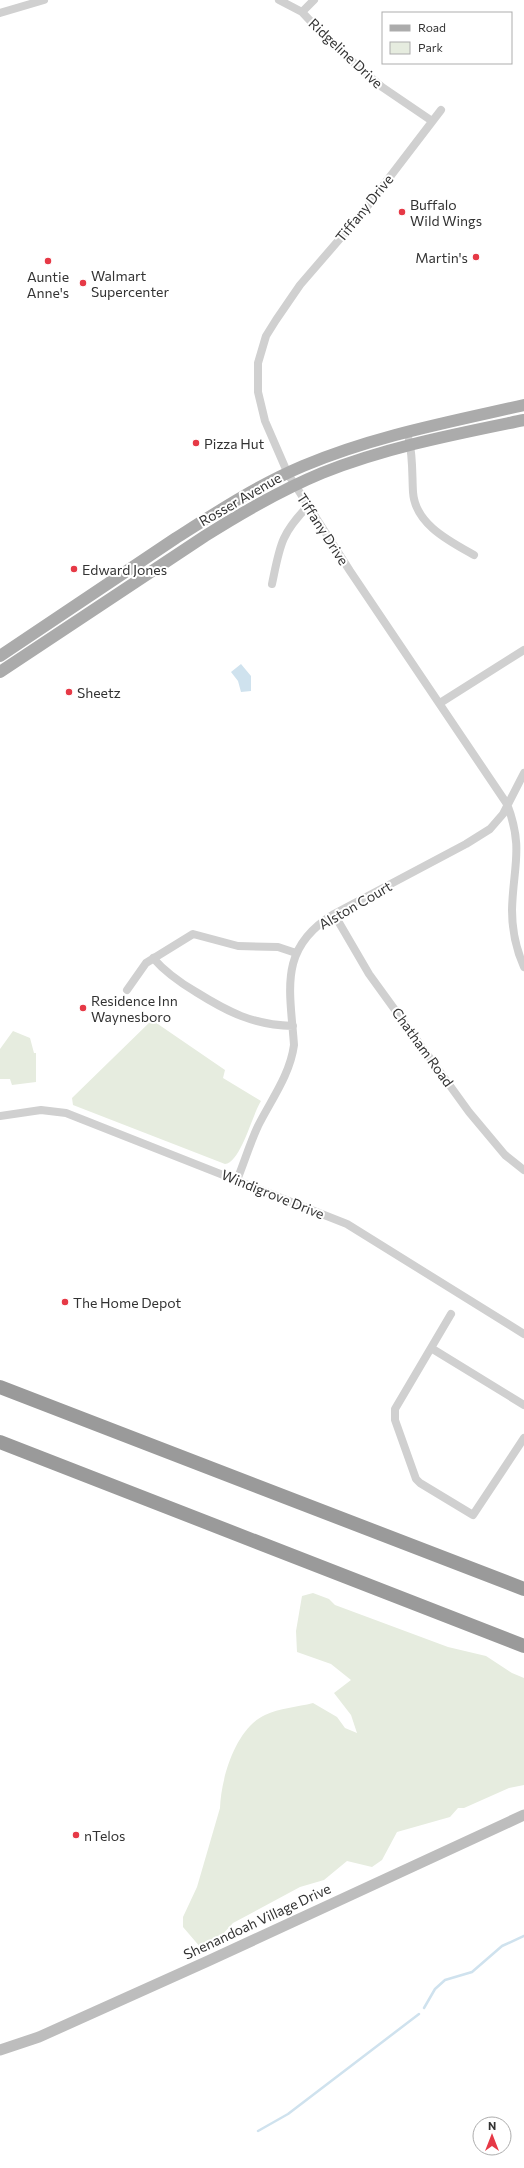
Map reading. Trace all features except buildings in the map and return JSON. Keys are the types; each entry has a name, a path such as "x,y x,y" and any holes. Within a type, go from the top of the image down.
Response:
{"highway":[{"path":"0,1387 524,1590"},
{"path":"0,1442 524,1646"}],"main road":[{"name":"Rosser Avenue","path":"0,656 212,515 241,497 288,474 340,452 407,432 524,406"},
{"name":"Rosser Avenue","path":"0,672 211,532 295,486 324,473 371,456 410,445 524,420"}],"street":[{"path":"0,13 44,0"},
{"name":"Ridgeline Drive","path":"279,0 302,12 367,75 432,121"},
{"path":"302,12 314,0"},
{"name":"Tiffany Drive","path":"441,110 363,212 300,285 266,336 258,363 258,392 265,421 288,474 295,486 507,804 515,825 518,842 518,868 513,892 512,917 515,939 524,967"},
{"path":"407,432 410,445 413,493 418,511 423,519 444,536 474,555"},
{"path":"272,584 282,540 292,522 308,506"},
{"path":"440,703 524,650"},
{"name":"Alston Court","path":"238,1180 258,1127 278,1091 289,1065 294,1045 290,981 296,954 309,934 321,922 334,914 481,836 496,824 524,773"},
{"name":"Chatham Road","path":"334,914 369,974 469,1112 504,1154 524,1170"},
{"path":"127,990 142,967 153,958 193,934 238,946 278,947 296,954"},
{"path":"153,958 169,975 228,1012 254,1021 293,1026"},
{"name":"Windigrove Drive","path":"0,1116 41,1110 61,1112 238,1180 353,1228 524,1334"},
{"path":"451,1314 395,1409 394,1414 416,1479 420,1483 473,1515 524,1438"},
{"path":"431,1348 524,1405"},
{"name":"Shenandoah Village Drive","path":"0,2050 38,2037 208,1961 524,1815"}],"green space":[{"path":"152,1020 225,1070 223,1078 261,1101 241,1147 231,1161 225,1164 73,1105 72,1098"},
{"path":"13,1031 30,1038 34,1053 36,1053 36,1082 12,1085 10,1079 0,1079 0,1049"},
{"path":"313,1593 329,1599 335,1605 448,1647 486,1656 512,1673 524,1678 524,1785 509,1788 464,1808 458,1808 450,1817 397,1832 382,1860 372,1867 347,1861 324,1880 300,1887 233,1923 206,1949 201,1948 183,1927 183,1917 197,1887 220,1808 223,1783 238,1742 255,1721 265,1715 282,1709 313,1703 337,1717 345,1728 357,1733 351,1715 334,1693 351,1680 331,1664 297,1652 296,1631 302,1596"}],"water":[{"path":"241,664 251,676 251,691 241,692 238,681 231,672"}],"waterway":[{"path":"424,2008 435,1989 445,1980 472,1972 502,1946 524,1936"},
{"path":"258,2131 288,2114 419,2014"}],"place":[{"name":"Buffalo Wild Wings","path":"402,212"},
{"name":"Martin's","path":"476,257"},
{"name":"Auntie Anne's","path":"48,261"},
{"name":"Walmart Supercenter","path":"83,283"},
{"name":"Pizza Hut","path":"196,443"},
{"name":"Edward Jones","path":"74,569"},
{"name":"Sheetz","path":"69,692"},
{"name":"Residence Inn Waynesboro","path":"83,1008"},
{"name":"The Home Depot","path":"65,1302"},
{"name":"nTelos","path":"76,1835"}]}
